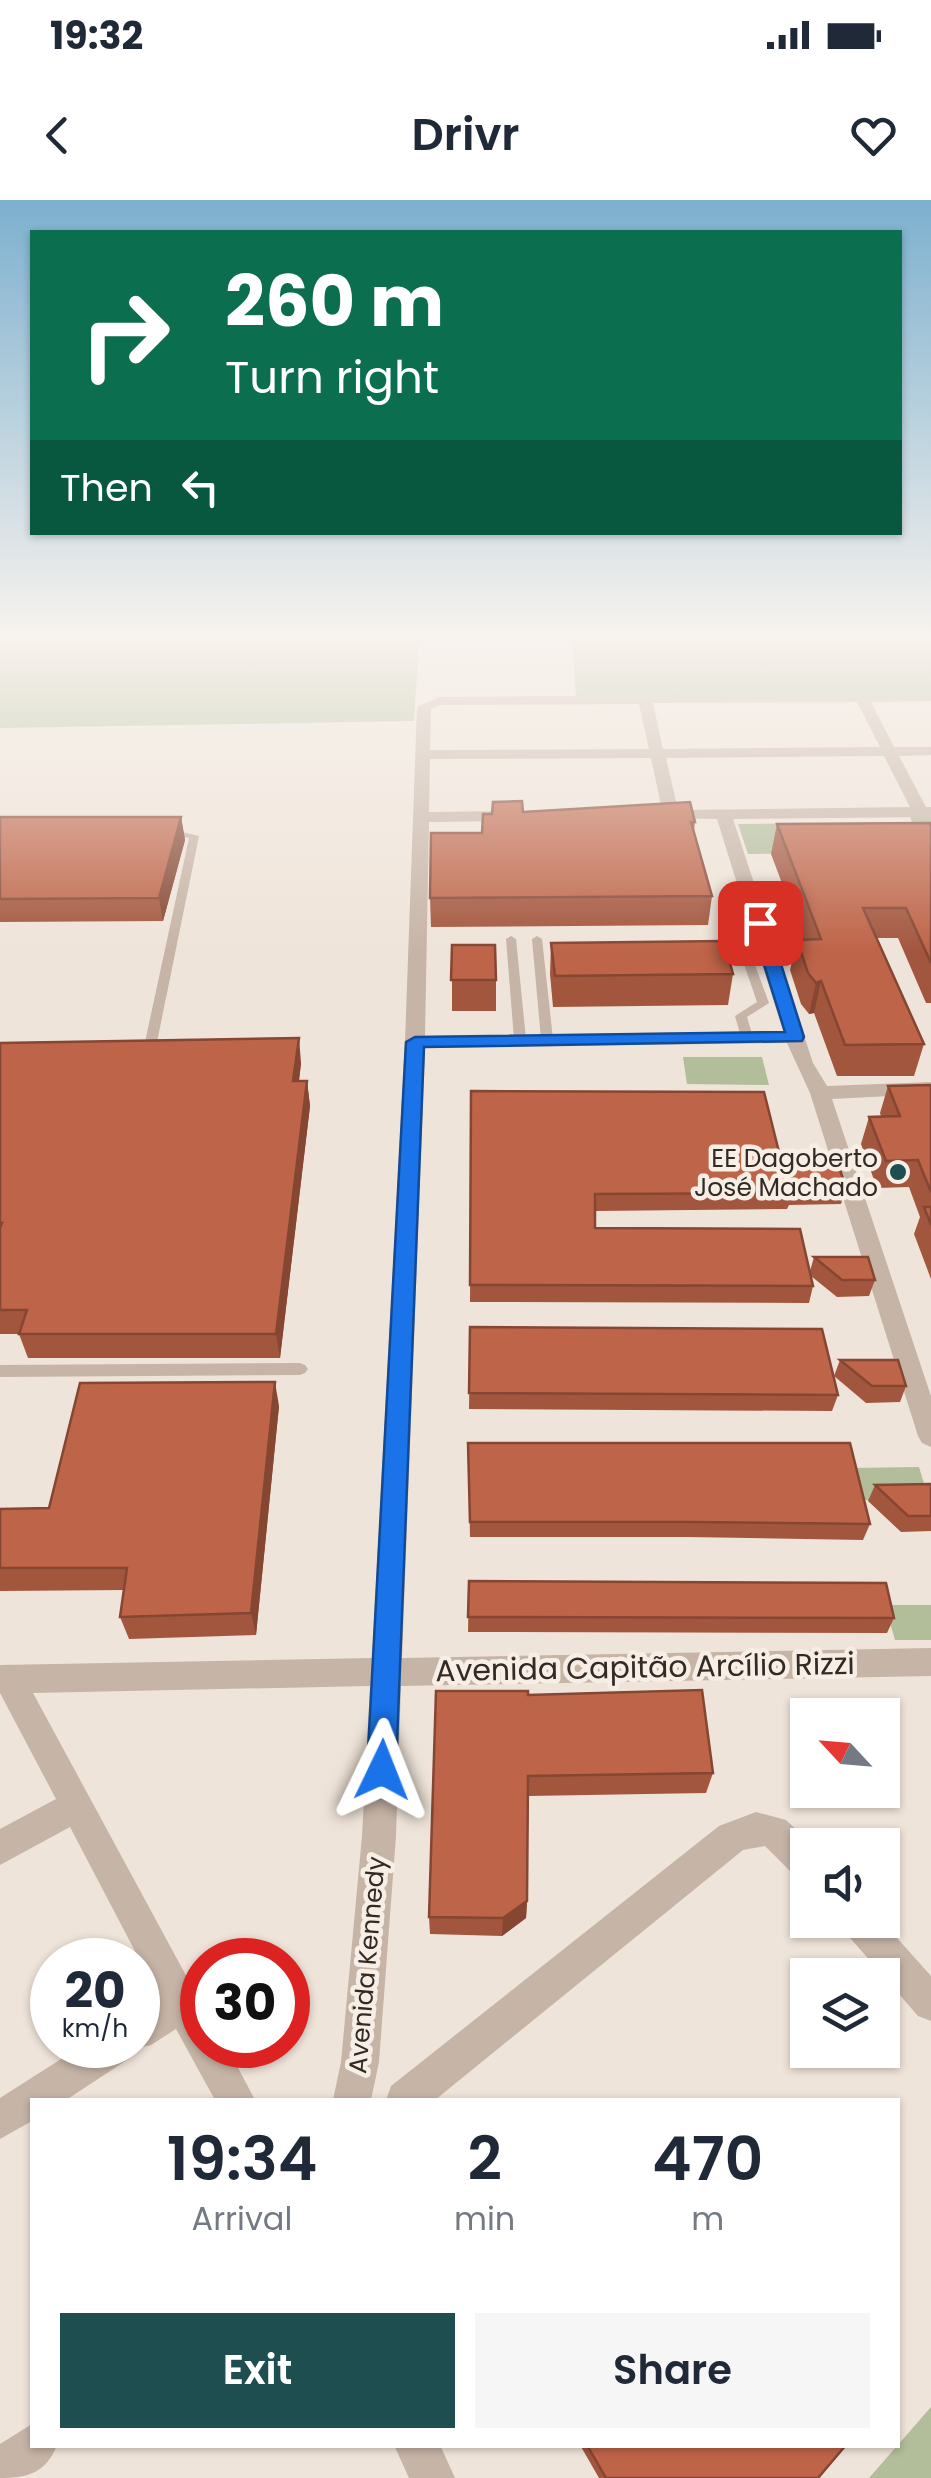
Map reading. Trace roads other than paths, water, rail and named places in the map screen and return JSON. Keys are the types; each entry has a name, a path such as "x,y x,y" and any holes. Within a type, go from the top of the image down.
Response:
{"street":[{"name":"Avenida Kennedy","path":"352,2098 360,2062 379,1836 415,1042 422,739"},
{"path":"653,739 671,814"},
{"path":"884,739 926,812"},
{"path":"421,754 931,752"},
{"path":"652,815 926,812"},
{"path":"723,814 803,1063 820,1092 931,1436"},
{"path":"422,816 536,816"},
{"path":"415,1042 796,1037"},
{"path":"820,1092 931,1088"},
{"name":"Avenida Capitão Arcílio Rizzi","path":"4,1679 931,1662"},
{"path":"4,1679 180,1999"},
{"path":"0,1848 74,1807"},
{"path":"406,2098 731,1838 752,1827 768,1828 790,1848"},
{"path":"873,1938 931,2003"},
{"path":"34,2098 80,2068"},
{"path":"218,2068 235,2098"},
{"path":"0,2120 30,2101"},
{"path":"0,2472 31,2448"},
{"path":"418,2448 433,2478"}],"lane":[{"path":"152,1042 194,836 159,831"},
{"path":"739,935 763,1003 740,1016 747,1037"},
{"path":"511,939 520,1040"},
{"path":"537,939 547,1039"},
{"path":"1,1374 300,1369"}],"place":[{"name":"EE Dagoberto José Machado","path":"898,1172"}]}
